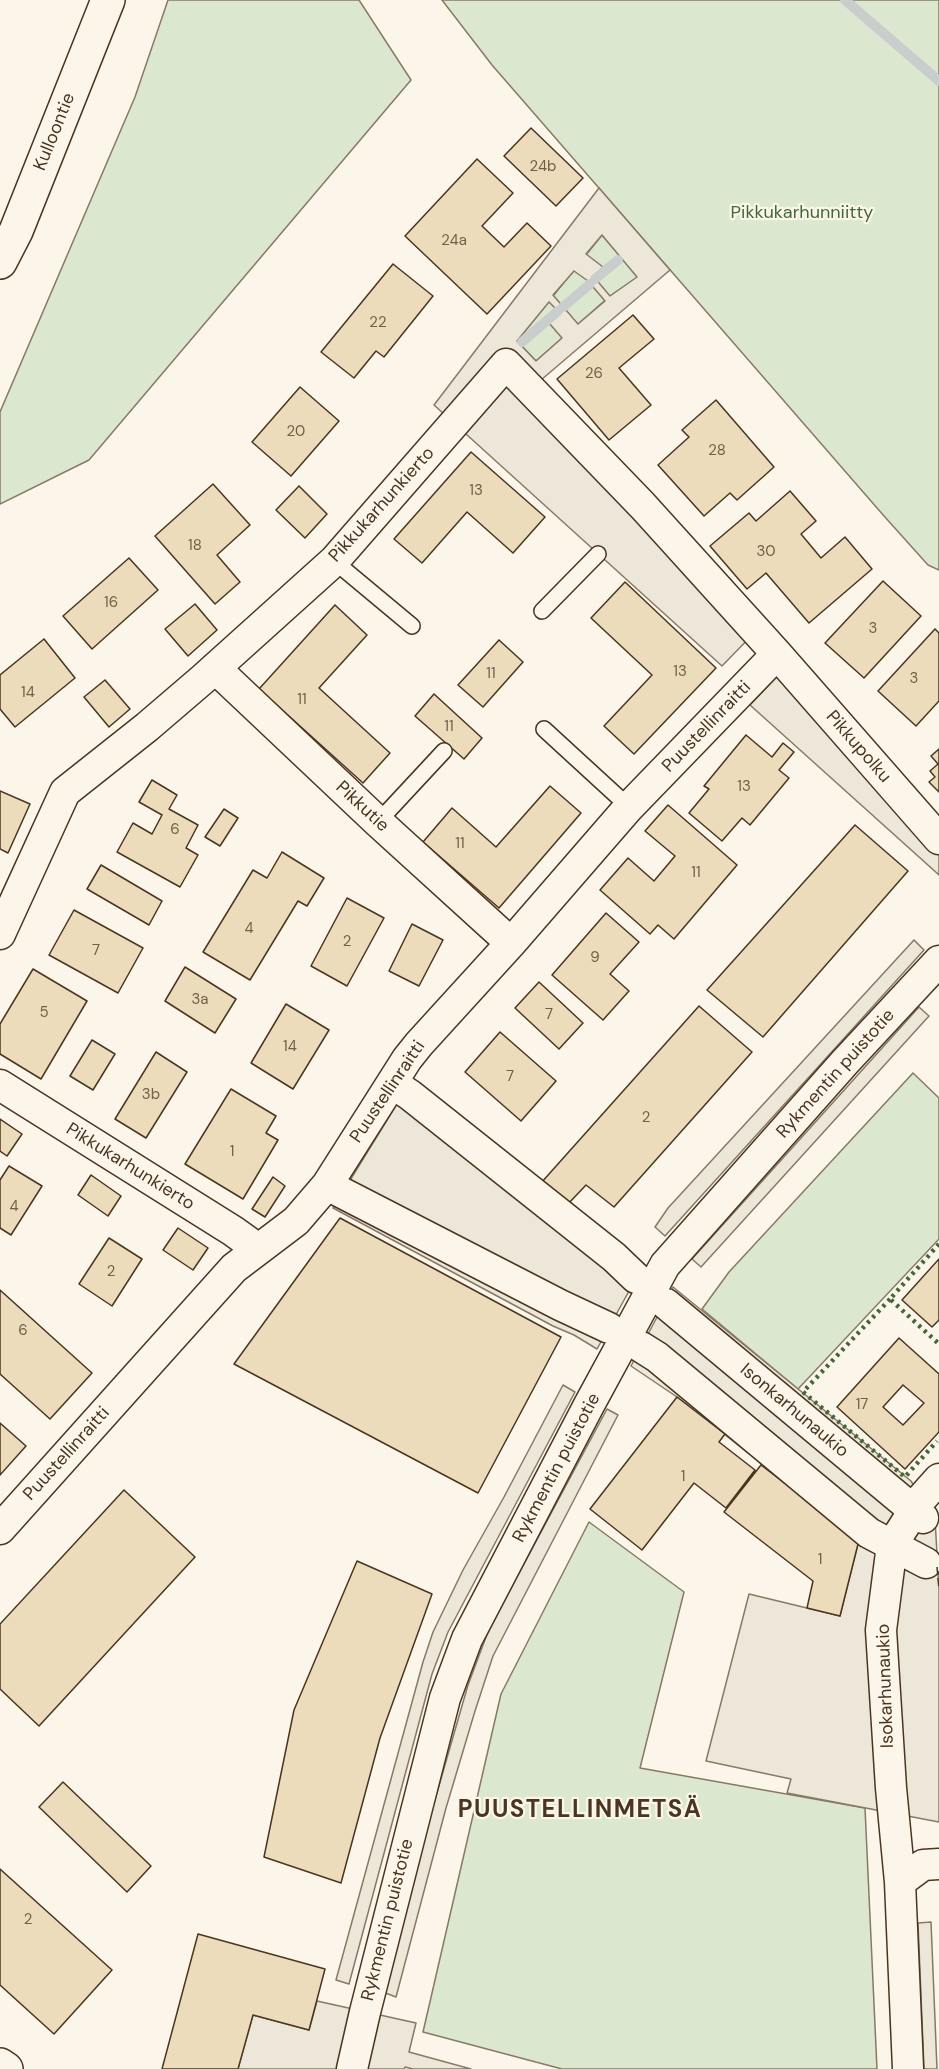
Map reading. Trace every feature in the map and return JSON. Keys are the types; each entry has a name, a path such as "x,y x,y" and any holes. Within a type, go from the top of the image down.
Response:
{"main road":[{"name":"Kulloontie","path":"0,262 16,231 108,0"},
{"path":"0,2065 6,2069"}],"street":[{"name":"Pikkukarhunkierto","path":"0,934 65,792 147,727 334,561 506,364 643,506 777,654"},
{"name":"Puustellinraitti","path":"0,1529 234,1268 296,1221 327,1185 419,1044 511,944 629,807 777,654"},
{"name":"Pikkupolku","path":"777,654 939,839"},
{"name":"Pikkutie","path":"215,668 511,944"},
{"name":"Rykmentin puistotie","path":"353,2069 365,2012 445,1698 467,1639 589,1405 664,1265 845,1062 939,961"},
{"path":"392,1083 614,1257 636,1278"},
{"name":"Pikkukarhunkierto","path":"0,1085 258,1249"},
{"path":"327,1185 609,1328"},
{"name":"Isonkarhunaukio","path":"666,1304 925,1501"},
{"path":"641,1347 657,1357 869,1533 926,1563"},
{"name":"Isokarhunaukio","path":"908,2069 900,1882 891,1788 881,1630 891,1545 925,1501"},
{"path":"900,1882 923,1864 939,1864"}],"lane":[{"path":"542,611 598,554"},
{"path":"334,561 412,626"},
{"path":"544,729 629,807"},
{"path":"378,822 444,751"}],"green space":[{"path":"168,0 359,0 411,80 89,460 0,504 0,412 135,97"},
{"name":"Pikkukarhunniitty","path":"442,0 939,0 939,570 928,565 884,516 492,65"},
{"path":"602,235 638,277 610,296 536,361 517,341"},
{"path":"913,1073 939,1098 939,1239 798,1389 702,1309 729,1272"},
{"path":"589,1522 684,1592 640,1768 865,1808 877,2069 562,2069 423,2032 501,1694"}],"shaded area":[{"path":"599,188 670,270 541,380 756,631 722,666 434,405","holes":["602,235 637,277 610,296 594,277 603,267 586,254","574,271 588,281 605,301 578,324 553,295","549,302 560,313 549,323 562,338 536,361 517,341"]},
{"path":"787,666 939,830 939,875 750,705"},
{"path":"914,940 924,950 665,1236 655,1227 668,1208"},
{"path":"919,1007 929,1016 701,1267 692,1259"},
{"path":"411,1081 644,1264 597,1349 333,1208"},
{"path":"673,1287 911,1481 935,1519 939,1589 939,1822 787,1793 791,1779 706,1761 749,1594 840,1616 859,1540 677,1397 631,1366"},
{"path":"563,1385 575,1392 448,1632 432,1674 349,1984 336,1980 433,1632 463,1570"},
{"path":"607,1409 618,1415 493,1656 446,1808 396,1997 383,1992 417,1862 468,1685 489,1629"},
{"path":"931,1922 937,2069 924,2069 918,1923"},
{"path":"317,2001 416,2023 409,2052 471,2069 405,2067 404,2069 238,2069 253,2015 309,2030"}],"building":[{"path":"531,128 583,178 556,206 504,156"},
{"path":"477,159 513,193 482,226 504,247 527,223 551,246 487,314 405,236"},
{"path":"393,264 433,296 384,357 376,351 354,378 321,352"},
{"path":"633,315 654,339 619,368 651,405 609,440 557,379"},
{"path":"300,387 339,421 291,476 252,442"},
{"path":"716,400 774,467 737,500 730,493 704,516 658,465 689,437 682,430"},
{"path":"471,452 545,517 513,553 467,512 422,563 394,539"},
{"path":"213,484 250,525 217,555 240,582 215,604 155,536"},
{"path":"299,486 327,514 305,538 276,510"},
{"path":"790,491 816,521 801,534 821,558 845,537 872,569 809,623 766,573 747,589 710,546 749,513 756,521"},
{"path":"129,558 158,590 92,649 63,616"},
{"path":"883,581 921,616 864,678 825,643"},
{"path":"625,582 716,668 634,754 604,726 652,675 591,618"},
{"path":"195,604 217,630 188,656 165,629"},
{"path":"335,605 367,635 319,688 390,753 363,783 259,689"},
{"path":"935,629 939,633 939,701 916,726 878,691"},
{"path":"44,639 75,678 15,727 0,709 0,675"},
{"path":"499,640 523,662 483,707 458,685"},
{"path":"105,680 130,709 109,727 84,697"},
{"path":"434,694 482,738 464,759 415,716"},
{"path":"746,735 772,757 783,743 794,752 779,770 789,778 750,825 742,818 722,841 689,813 709,789 704,786"},
{"path":"939,749 939,792 929,782 935,777 930,771 938,764 931,756"},
{"path":"152,780 177,795 169,809 198,825 186,848 198,855 180,887 117,852 133,823 152,834 162,815 139,802"},
{"path":"550,786 581,813 499,908 423,842 452,808 496,847"},
{"path":"0,791 30,804 8,853 0,849"},
{"path":"668,805 737,865 674,939 658,925 650,934 600,890 628,858 654,881 675,856 645,831"},
{"path":"224,809 238,818 220,846 205,837"},
{"path":"855,825 908,871 763,1037 707,990"},
{"path":"282,852 324,878 307,906 298,901 250,980 203,952 253,870 267,878"},
{"path":"101,865 162,901 149,925 87,889"},
{"path":"347,898 384,918 347,986 311,966"},
{"path":"74,910 143,948 118,993 49,955"},
{"path":"606,913 639,942 610,974 629,991 603,1020 552,975"},
{"path":"412,924 443,940 419,986 389,971"},
{"path":"185,967 236,999 215,1033 165,1001"},
{"path":"33,969 87,1001 41,1079 0,1054 0,1024"},
{"path":"539,982 583,1023 559,1049 515,1008"},
{"path":"286,1004 329,1030 293,1089 251,1063"},
{"path":"699,1006 752,1052 614,1207 586,1185 568,1204 541,1183"},
{"path":"500,1032 556,1081 521,1121 465,1072"},
{"path":"92,1040 115,1054 93,1090 70,1076"},
{"path":"156,1052 187,1072 146,1138 115,1119"},
{"path":"231,1089 276,1116 266,1133 278,1140 243,1199 185,1164"},
{"path":"0,1119 22,1134 7,1156 0,1151"},
{"path":"9,1166 42,1186 11,1235 0,1228 0,1180"},
{"path":"91,1175 121,1196 108,1216 78,1195"},
{"path":"273,1177 285,1186 265,1217 252,1209"},
{"path":"340,1218 561,1337 478,1493 234,1364"},
{"path":"178,1228 208,1248 193,1270 163,1250"},
{"path":"109,1238 142,1259 112,1306 79,1284"},
{"path":"939,1259 939,1320 932,1327 902,1300"},
{"path":"0,1290 92,1373 50,1419 0,1374"},
{"path":"899,1338 939,1374 939,1432 905,1469 837,1407","holes":["903,1385 924,1403 903,1425 883,1407"]},
{"path":"677,1397 725,1434 719,1442 755,1470 726,1508 694,1483 642,1550 590,1509"},
{"path":"0,1423 26,1446 0,1475"},
{"path":"761,1465 859,1540 840,1616 807,1608 813,1581 724,1512"},
{"path":"124,1490 195,1557 39,1726 0,1689 0,1624"},
{"path":"357,1561 432,1594 380,1738 341,1883 264,1857 294,1710"},
{"path":"63,1782 151,1866 127,1892 39,1807"},
{"path":"0,1869 112,1970 54,2034 0,1985"},
{"path":"198,1934 325,1969 309,2030 253,2015 238,2069 162,2069"}],"waterway":[{"path":"845,0 939,81"},
{"path":"595,279 618,260"},
{"path":"563,307 590,284"},
{"path":"522,342 558,311"}],"hedge":[{"path":"939,1244 890,1299 939,1344"},
{"path":"890,1299 803,1392 905,1477 937,1441"}],"fence":[{"path":"937,1567 939,1589"}],"district":[{"name":"PUUSTELLINMETSÄ","path":"580,1811"}]}
